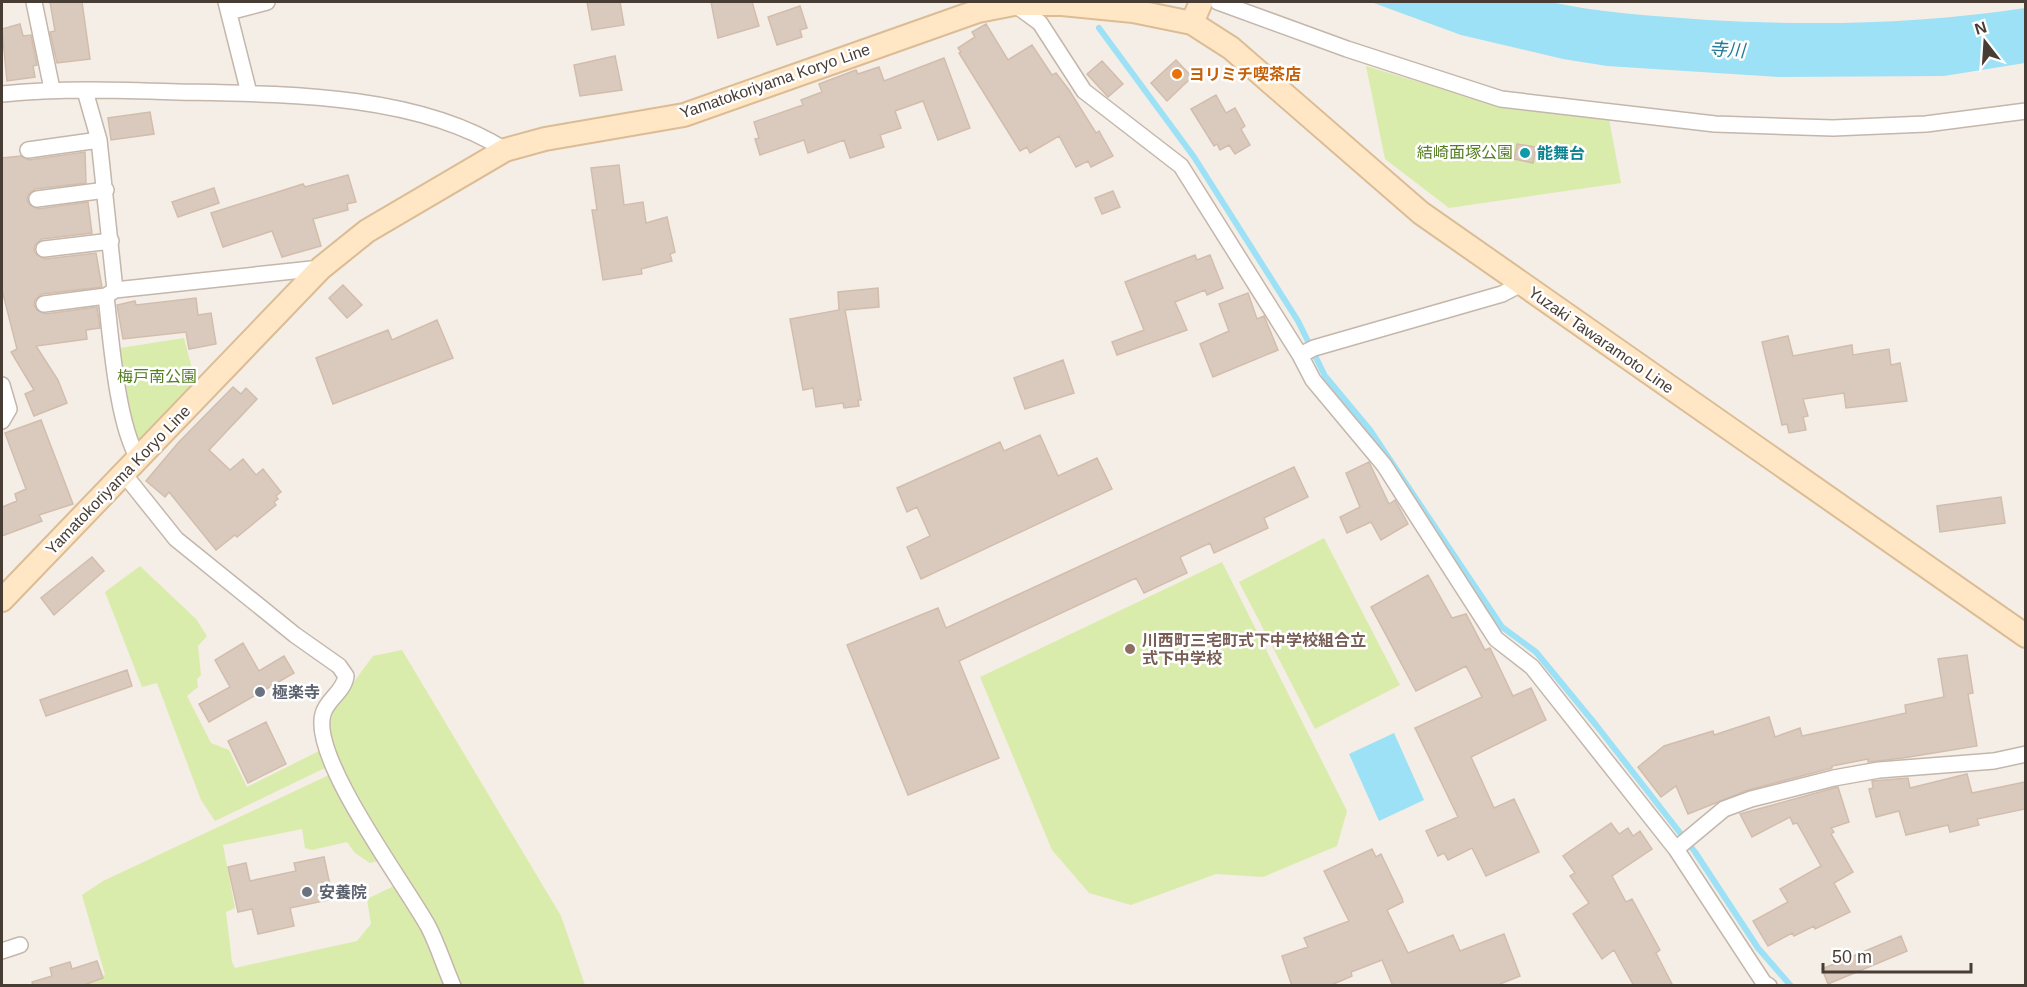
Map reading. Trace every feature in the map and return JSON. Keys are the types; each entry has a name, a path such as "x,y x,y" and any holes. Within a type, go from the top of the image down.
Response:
{"main road":[{"path":"1192,23 1201,2"},
{"name":"Yamatokoriyama Koryo Line","path":"2,600 321,268 367,231 505,150 545,139 684,115 903,36 978,11 1012,3 1062,4 1132,10 1192,23"},
{"name":"Yuzaki Tawaramoto Line","path":"1192,23 1231,48 1420,213 2025,636"}],"street":[{"path":"34,2 52,89"},
{"path":"249,93 228,7 267,2"},
{"path":"1218,2 1347,49 1501,99 1715,124 1833,128 1926,124 2025,111"},
{"path":"1012,3 1040,23 1084,91 1181,166 1300,355 1313,380 1384,465 1496,639 1532,667 1676,849 1765,985"},
{"path":"2,94 52,89 249,93 358,101 453,124 485,137 505,150"},
{"path":"85,91 99,140 106,190 111,241 110,293 117,381 131,447 131,466 176,539 295,636 339,666 346,676 345,684 323,714 324,742 339,780 429,928 453,986"},
{"path":"28,150 99,140"},
{"path":"37,199 106,190"},
{"path":"44,249 111,241"},
{"path":"44,304 110,293 321,268"},
{"path":"1300,355 1314,348 1502,294 1521,284"},
{"path":"2,385 9,409 2,421"},
{"path":"1676,849 1724,809 1751,800 1834,778 1879,770 1994,761 2025,754"},
{"path":"2,951 20,945"}],"green space":[{"name":"結崎面塚公園","path":"1366,66 1508,109 1609,119 1621,183 1449,208 1385,159"},
{"name":"梅戸南公園","path":"184,338 196,384 142,441 134,436 120,348"},
{"path":"1324,538 1400,685 1315,729 1239,582"},
{"path":"1222,562 1347,811 1337,846 1263,877 1216,874 1131,905 1089,893 1052,850 980,677"},
{"path":"140,566 196,619 207,636 198,646 201,675 197,679 198,687 187,696 211,743 229,750 247,787 319,751 327,767 215,821 201,800 157,683 142,687 105,592"},
{"path":"402,650 561,916 585,985 462,985 432,921 336,764 329,730 333,710 373,656"},
{"path":"331,774 382,860 370,863 355,853 347,842 312,850 305,848 302,829 223,845 235,908 226,912 232,962 235,968 357,941 371,924 367,899 396,885 419,926 445,985 84,985 83,981 105,975 82,895 103,881"}],"water":[{"name":"寺川","path":"1371,2 1550,2 1589,9 1648,15 1787,23 1907,20 2025,8 2025,63 1944,76 1779,77 1607,66 1563,59 1461,35"},
{"path":"1394,733 1424,800 1379,821 1349,754"}],"building":[{"path":"50,2 82,2 90,59 57,63 50,32 55,31"},
{"path":"587,2 620,2 624,25 592,30"},
{"path":"711,2 752,2 759,26 718,38"},
{"path":"800,6 807,28 800,30 802,37 777,45 768,17"},
{"path":"20,24 23,36 31,35 37,65 33,66 35,77 7,81 2,29"},
{"path":"986,24 1008,60 1032,45 1052,75 1056,73 1069,90 1096,133 1099,131 1113,156 1091,167 1088,161 1076,167 1059,136 1030,153 1027,147 1020,151 959,53 961,52 958,48 975,37 972,32"},
{"path":"615,56 622,90 580,96 574,65"},
{"path":"944,58 970,128 938,140 923,101 895,111 901,128 880,135 884,147 850,158 844,140 808,153 804,140 760,155 755,139 759,138 754,122 803,105 801,100 822,92 819,84 856,70 858,74 879,67 884,81"},
{"path":"1176,60 1192,77 1167,101 1151,83"},
{"path":"1102,61 1123,84 1108,97 1087,74"},
{"path":"1216,95 1226,113 1235,108 1245,126 1241,129 1250,145 1235,154 1229,145 1220,150 1217,144 1214,146 1191,109"},
{"path":"150,112 154,134 111,140 108,118"},
{"name":"能舞台","path":"1517,144 1536,147 1533,163 1514,159"},
{"path":"85,152 86,183 35,189 28,195 27,200 30,205 38,209 88,202 92,233 42,239 35,245 34,251 45,259 96,253 102,287 42,294 35,300 34,305 37,310 45,314 97,307 100,328 86,330 87,339 36,346 58,380 67,403 34,416 25,394 34,390 11,352 17,349 2,290 2,158 21,156 29,160"},
{"path":"619,165 624,205 643,202 646,223 667,217 675,252 670,254 672,261 641,269 642,274 603,280 592,210 597,210 591,168"},
{"path":"348,175 356,202 347,204 348,210 313,219 321,246 282,257 272,231 223,247 211,213 303,184 305,187"},
{"path":"214,188 219,203 178,217 172,202"},
{"path":"1113,191 1120,207 1102,214 1095,198"},
{"path":"1195,255 1197,260 1210,255 1223,288 1207,295 1205,290 1175,302 1187,330 1117,355 1112,342 1144,330 1125,282"},
{"path":"343,285 362,305 347,318 329,298"},
{"path":"878,288 879,307 845,310 861,400 858,400 859,406 844,408 843,403 816,407 813,388 803,390 790,319 839,310 838,292"},
{"path":"1248,293 1257,319 1264,316 1278,350 1213,377 1200,344 1229,331 1219,304"},
{"path":"196,298 198,315 211,313 216,344 189,349 186,332 123,339 117,305 135,301 136,305"},
{"path":"437,320 453,358 333,404 316,358 388,330 392,340"},
{"path":"1788,336 1793,356 1852,345 1853,355 1889,349 1891,365 1900,363 1907,401 1846,408 1844,393 1803,399 1808,416 1803,417 1806,430 1789,433 1787,424 1782,425 1762,342"},
{"path":"1063,360 1074,393 1025,409 1014,378"},
{"path":"233,387 241,394 246,388 257,399 209,450 230,470 243,459 256,475 263,469 281,492 276,496 278,499 274,502 276,505 237,537 235,535 216,550 169,492 165,497 146,481 178,443"},
{"path":"41,420 73,504 39,515 42,521 2,536 2,507 17,501 15,494 26,489 5,433"},
{"path":"1040,435 1058,476 1097,458 1112,489 921,579 907,547 930,536 917,507 907,512 897,488 1000,442 1004,451"},
{"path":"1369,462 1389,504 1395,500 1408,524 1381,540 1371,522 1347,533 1340,517 1360,507 1346,473"},
{"path":"1294,467 1308,497 1264,518 1268,528 1214,553 1210,543 1180,557 1187,573 1144,593 1136,578 959,661 999,758 908,795 847,645 938,608 946,628"},
{"path":"2001,497 2005,523 1940,532 1937,506"},
{"path":"92,557 104,571 54,615 41,598"},
{"path":"1428,575 1452,618 1466,614 1485,650 1490,648 1513,696 1531,688 1546,720 1471,757 1494,808 1514,799 1539,852 1486,876 1472,848 1448,860 1444,853 1438,856 1426,831 1458,817 1415,728 1482,697 1466,666 1416,691 1371,607"},
{"path":"243,643 259,671 284,656 294,673 209,722 199,704 230,687 215,660"},
{"path":"1967,655 1973,693 1968,694 1977,746 1903,758 1868,762 1868,759 1832,766 1832,768 1748,790 1688,814 1676,786 1661,797 1638,767 1664,746 1713,731 1714,735 1769,717 1775,737 1800,728 1802,736 1906,713 1905,705 1944,697 1938,659"},
{"path":"127,670 132,686 46,716 40,700"},
{"path":"266,722 286,764 248,783 228,741"},
{"path":"1967,774 1972,793 2025,782 2025,809 1977,819 1979,825 1950,832 1948,825 1906,835 1899,811 1876,817 1869,789 1873,788 1872,781 1908,778 1910,788"},
{"path":"1838,787 1849,822 1831,828 1834,832 1831,834 1853,872 1834,883 1850,912 1815,929 1814,926 1794,936 1792,933 1768,946 1753,921 1788,902 1780,889 1821,866 1797,823 1793,824 1790,817 1752,837 1740,814"},
{"path":"1611,823 1619,834 1628,828 1633,836 1640,831 1652,849 1612,876 1626,902 1632,899 1660,950 1656,953 1673,986 1634,986 1614,950 1602,959 1573,914 1589,903 1570,876 1575,873 1563,856"},
{"path":"1372,849 1376,857 1381,854 1402,898 1403,902 1387,910 1408,953 1453,935 1460,951 1504,934 1520,976 1495,986 1393,986 1382,960 1351,972 1352,976 1329,986 1292,986 1282,956 1308,947 1304,938 1349,921 1324,871"},
{"path":"324,857 333,899 290,908 294,926 258,934 252,909 238,912 228,867 246,863 250,881 296,871 294,863"},
{"path":"1901,936 1907,951 1828,984 1822,969"},
{"path":"97,961 103,978 81,986 33,986 32,982 52,976 50,968 70,962 72,969"}],"waterway":[{"path":"1099,28 1194,157 1298,321 1325,376 1370,430 1502,627 1536,652 1596,725 1695,852 1758,948 1791,986"}],"place":[{"name":"ヨリミチ喫茶店","path":"1177,74"},
{"name":"能舞台","path":"1525,153"},
{"name":"川西町三宅町式下中学校組合立 式下中学校","path":"1130,649"},
{"name":"極楽寺","path":"260,692"},
{"name":"安養院","path":"307,892"}]}
